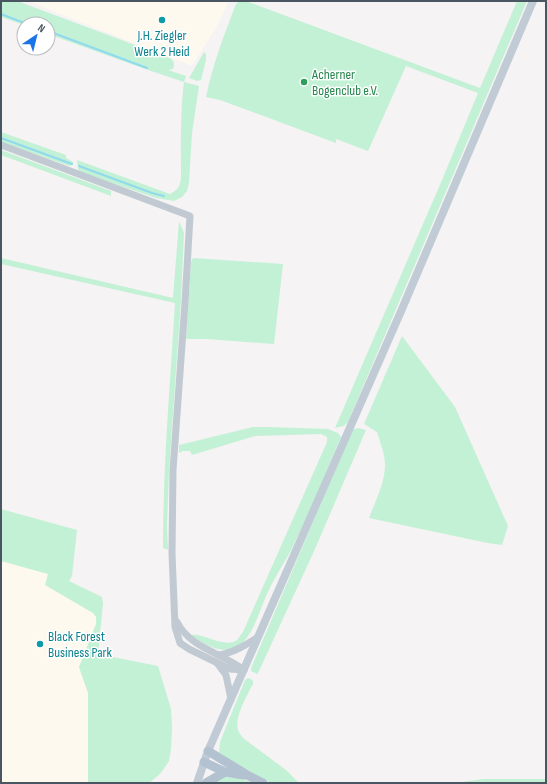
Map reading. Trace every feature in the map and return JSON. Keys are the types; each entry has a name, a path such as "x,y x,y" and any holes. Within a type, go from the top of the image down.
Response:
{"main road":[{"path":"197,783 208,751 402,309 533,1"},
{"path":"208,751 263,783"},
{"path":"204,762 225,772 249,776"},
{"path":"206,783 225,772"}],"street":[{"path":"1,145 190,216 185,310 173,470 172,553 175,627 180,643 197,654 230,669 244,670"},
{"path":"175,618 186,636 244,670"},
{"path":"218,655 241,648 258,637"},
{"path":"217,663 226,675 231,699"}],"shaded area":[{"path":"27,1 229,1 216,28 192,66"},
{"path":"1,561 48,574 46,585 93,613 96,617 96,624 79,667 88,693 88,783 1,783"}],"green space":[{"path":"1,1 17,1 170,58 173,61 174,66 173,69 168,70 186,76 184,82 56,37 56,16 16,16 16,22 1,17"},
{"name":"Acherner Bogenclub e.V.","path":"240,1 246,1 480,88 517,1 527,1 348,422 344,426 335,428 478,93 406,66 368,151 336,139 336,143 220,100 206,97 223,38 236,4"},
{"path":"204,52 206,54 206,60 201,80 197,81 189,78"},
{"path":"184,82 199,86 192,133 189,183 187,191 182,197 174,201 156,198 80,172 78,169 77,160 170,194 175,191 180,185 181,179 181,117"},
{"path":"1,132 66,155 66,158 73,162 73,165 69,166 1,142"},
{"path":"1,150 111,191 111,196 1,155"},
{"path":"179,221 184,233 181,300 169,471 167,526 168,550 163,548 164,487 175,303 1,264 1,258 173,298"},
{"path":"193,258 283,264 274,344 186,339 191,262"},
{"path":"402,336 455,407 508,526 502,545 369,518 382,485 385,472 385,461 377,432 364,424"},
{"path":"253,427 328,429 338,433 341,437 305,521 264,600 252,630 238,646 226,650 213,648 191,635 202,636 227,643 237,640 243,632 327,442 327,437 321,434 255,436 192,455 190,451 183,451 179,453 179,445"},
{"path":"358,428 366,430 315,549 257,674 251,671 251,668 352,430"},
{"path":"1,509 77,530 72,576 69,581 102,597 103,603 98,654 158,666 171,709 171,749 169,761 160,774 149,783 88,783 88,693 79,667 96,624 96,617 93,613 45,585 48,574 1,561"},
{"path":"248,678 253,681 253,684 239,713 237,725 238,731 243,738 286,770 299,783 271,783 228,759 219,752 220,742 245,680"},
{"path":"225,777 239,778 253,783 210,783"},
{"path":"484,779 546,779 546,783 454,783"}],"waterway":[{"path":"1,14 16,20"},
{"path":"56,34 147,68"},
{"path":"1,138 72,164"},
{"path":"79,166 164,196"}],"place":[{"name":"J.H. Ziegler Werk 2 Heid","path":"162,20"},
{"name":"Acherner Bogenclub e.V.","path":"304,82"},
{"name":"Black Forest Business Park","path":"40,644"}]}
